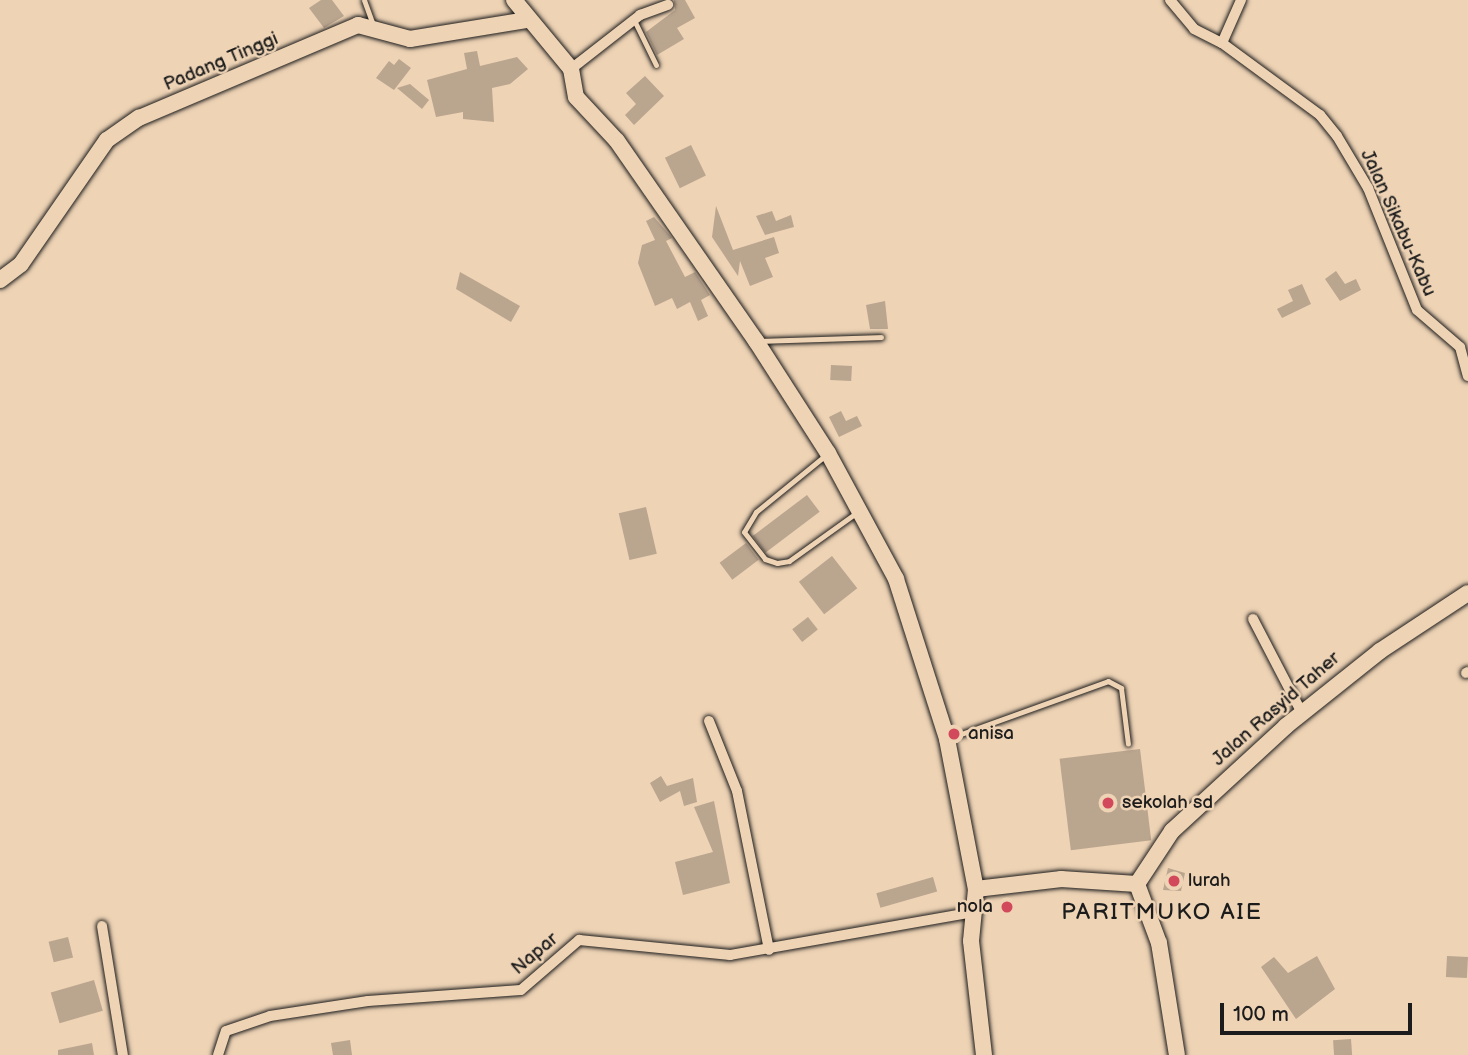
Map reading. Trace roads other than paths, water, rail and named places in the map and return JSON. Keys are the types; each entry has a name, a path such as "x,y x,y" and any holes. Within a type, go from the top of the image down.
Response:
{"street":[{"path":"514,0 527,20 570,69 576,97 617,141 757,341 861,509 896,579 947,739 976,889 971,940 985,1055"},
{"name":"Jalan Sikabu-Kabu","path":"1170,0 1194,29 1222,43 1312,109 1337,136 1368,188 1417,310 1460,346 1468,376"},
{"path":"1222,43 1241,0"},
{"path":"570,69 634,20 668,5"},
{"name":"Padang Tinggi","path":"0,279 21,264 118,131 358,24 410,39 527,20"},
{"name":"Jalan Rasyid Taher","path":"1137,884 1194,809 1302,712 1380,651 1468,593"},
{"path":"1254,619 1302,712"},
{"path":"709,721 737,790 769,950"},
{"path":"976,889 1061,879 1137,884 1159,943 1177,1055"},
{"name":"Napar","path":"218,1055 226,1031 270,1016 368,1001 521,990 579,940 612,940 677,954 769,950 974,912"},
{"path":"102,926 123,1055"}],"lane":[{"path":"364,0 374,27"},
{"path":"634,20 656,65"},
{"path":"757,341 881,337"},
{"path":"828,453 756,512 744,532 765,559 777,563 789,561 861,509"},
{"path":"947,739 1108,681 1121,688 1128,744"}],"place":[{"name":"anisa","path":"954,734"},
{"name":"sekolah sd","path":"1108,803"},
{"name":"lurah","path":"1174,881"},
{"name":"nola","path":"1007,907"}],"district":[{"name":"PARITMUKO AIE","path":"1162,912"}]}
